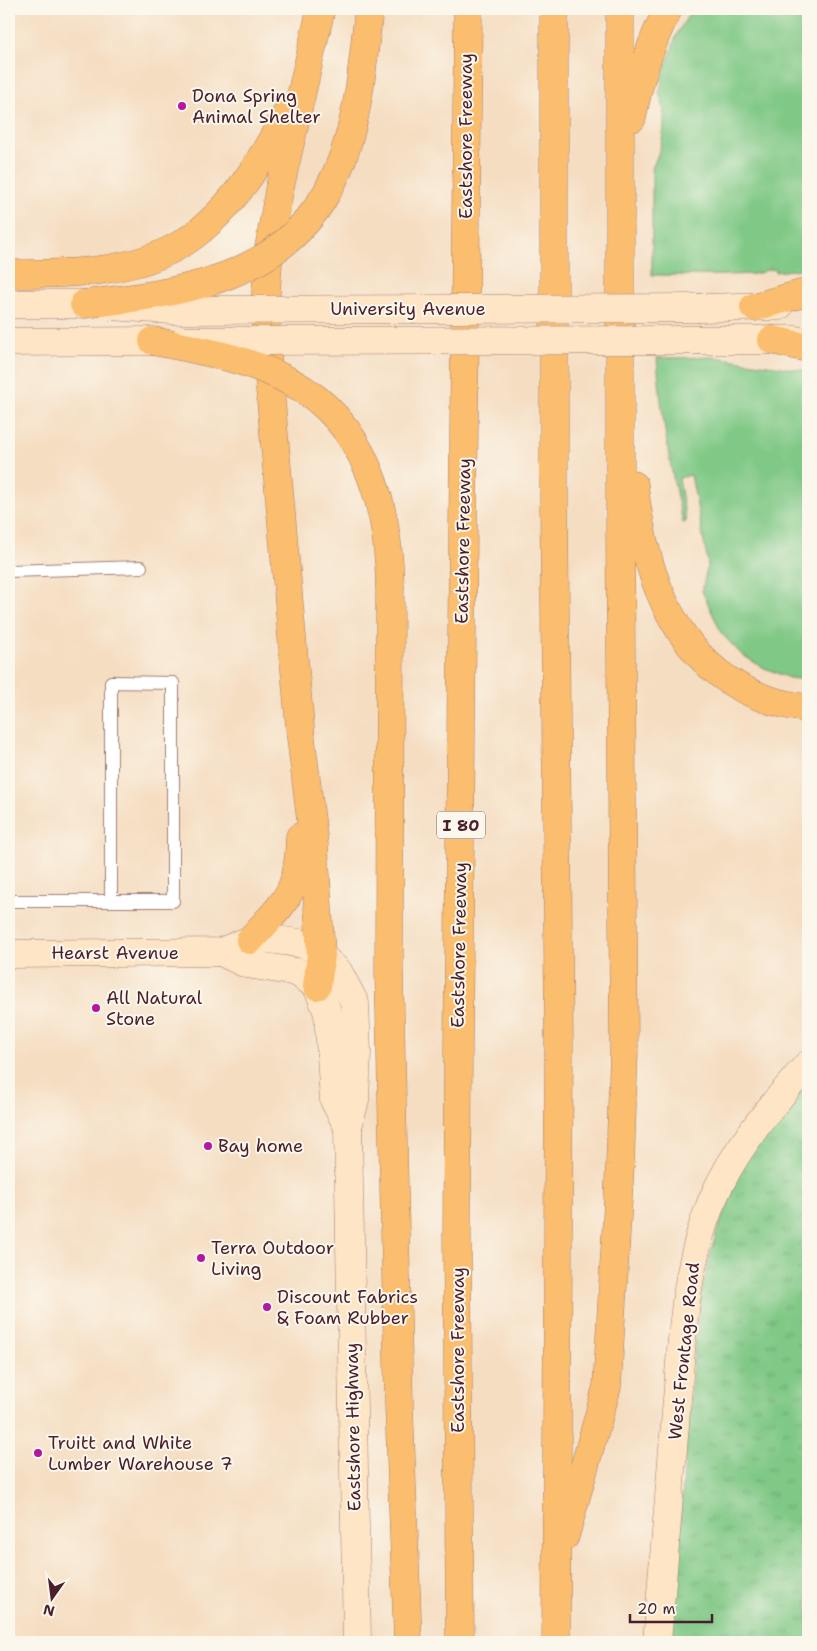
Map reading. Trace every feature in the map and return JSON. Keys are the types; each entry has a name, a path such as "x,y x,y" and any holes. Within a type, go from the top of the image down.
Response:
{"highway":[{"path":"84,304 164,293 206,283 254,264 282,246 307,221 318,207 334,178 347,146 362,70 369,9"},
{"name":"Eastshore Freeway","path":"460,1642 457,1244 468,9"},
{"path":"554,9 554,499 559,1035 556,1642"},
{"path":"556,1572 607,1387 620,1174 624,1050 620,9"},
{"path":"620,219 628,146 637,91 648,51 668,9"},
{"path":"9,274 88,271 124,265 157,256 186,241 200,230 241,187 269,146 298,86 312,47 320,16"},
{"path":"316,986 321,955 314,845 301,738 267,358 265,307 269,248 279,191 320,16"},
{"path":"754,307 808,292"},
{"path":"772,340 808,348"},
{"path":"153,342 215,355 276,375 308,392 336,416 358,446 376,488 381,508 387,539 390,588 389,969 399,1405 408,1642"},
{"path":"620,364 638,516 650,567 670,616 678,630 695,650 729,680 746,690 773,701 808,708"},
{"path":"250,940 283,904 292,889 297,873 301,826 301,738"}],"street":[{"name":"University Avenue","path":"9,304 84,304 145,310 700,308 808,304"},
{"name":"University Avenue","path":"9,342 808,340"},
{"name":"Hearst Avenue","path":"9,954 222,952 250,940 269,939 298,943 312,948 321,955"},
{"name":"Hearst Avenue","path":"222,952 247,964 297,972 316,986"},
{"name":"Eastshore Highway","path":"321,955 338,971 355,1003 357,1052 355,1100 348,1127 357,1642"},
{"path":"316,986 328,1013 334,1100 348,1127"},
{"name":"West Frontage Road","path":"657,1642 682,1344 693,1259 701,1230 712,1202 736,1156 763,1118 808,1064"}],"lane":[{"path":"9,571 141,567"},
{"path":"9,901 173,901 173,683 111,682 111,900"}],"green space":[{"path":"692,9 808,9 808,268 775,272 776,270 770,269 741,275 652,275 652,168 662,141 664,121 664,111 659,93 661,80 677,34"},
{"path":"714,357 808,371 808,680 789,678 762,667 741,654 722,634 702,591 708,563 691,475 679,478 686,522 683,523 667,441 657,358"},
{"path":"808,1064 808,1642 671,1642 693,1362 700,1302 713,1245 735,1187 722,1180"}],"place":[{"name":"Dona Spring Animal Shelter","path":"182,106"},
{"name":"All Natural Stone","path":"96,1008"},
{"name":"Bay home","path":"208,1146"},
{"name":"Terra Outdoor Living","path":"201,1258"},
{"name":"Discount Fabrics & Foam Rubber","path":"267,1307"},
{"name":"Truitt and White Lumber Warehouse 7","path":"38,1453"}]}
